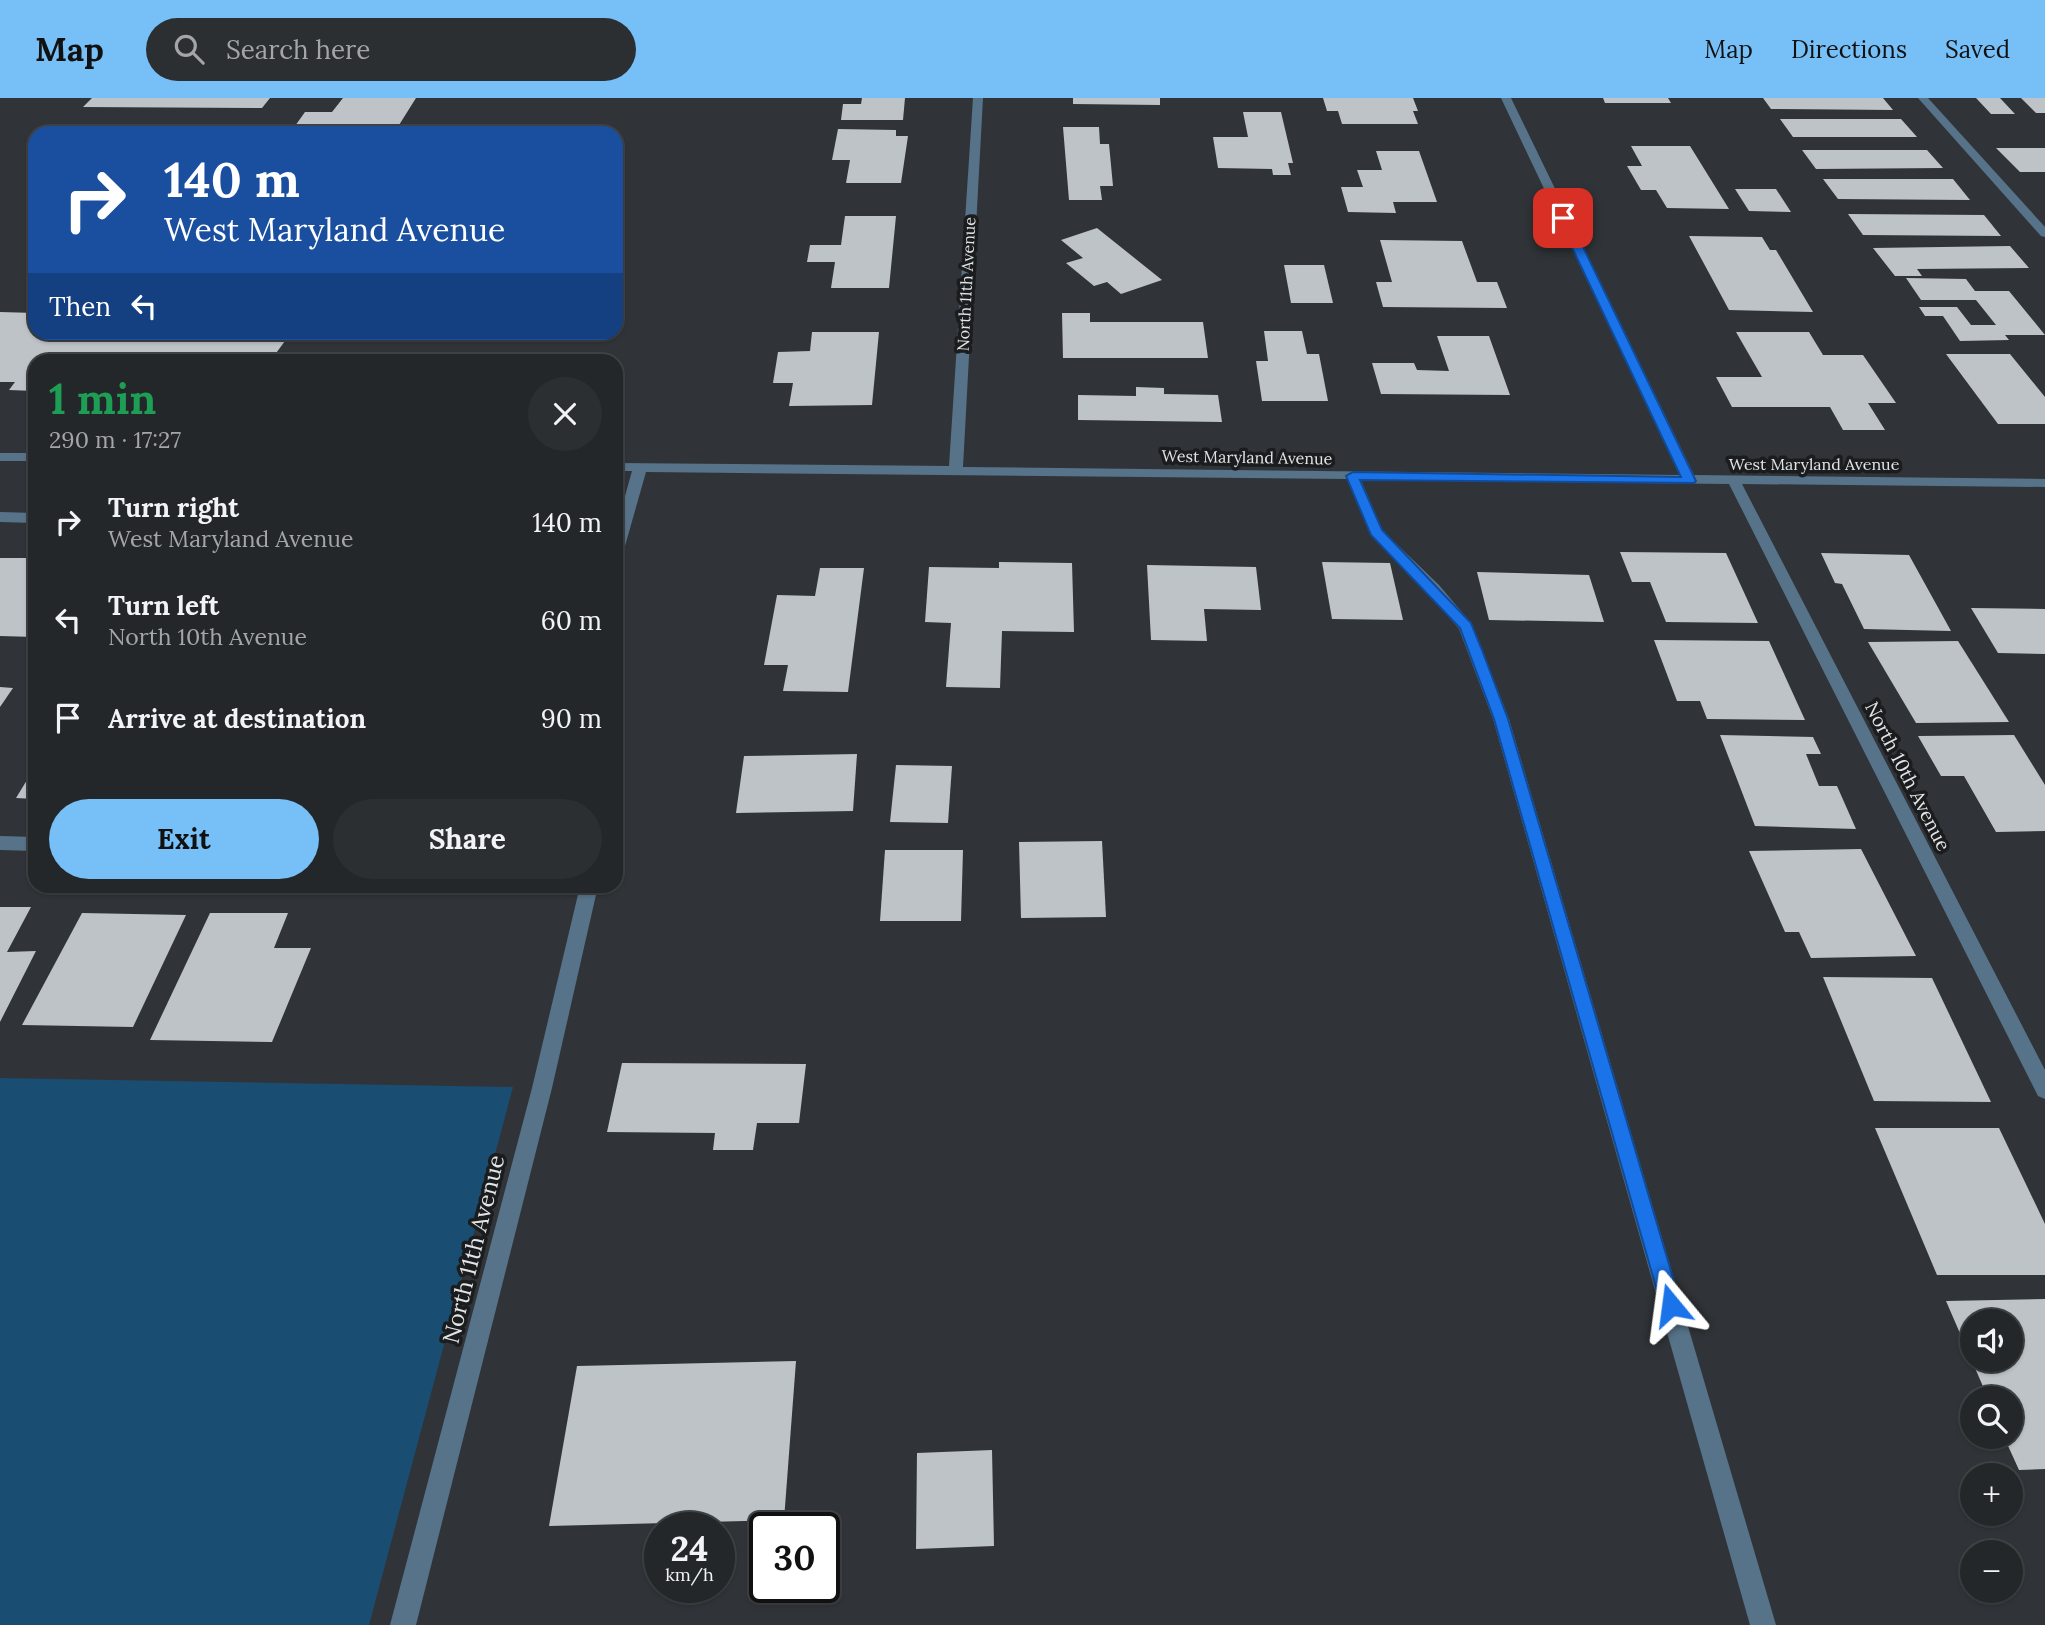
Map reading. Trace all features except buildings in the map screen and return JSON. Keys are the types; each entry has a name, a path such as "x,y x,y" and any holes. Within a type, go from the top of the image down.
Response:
{"street":[{"name":"North 11th Avenue","path":"956,471 978,98"},
{"path":"1506,98 1690,481"},
{"path":"1923,98 2045,234"},
{"path":"0,457 28,457"},
{"name":"West Maryland Avenue","path":"623,467 2045,483"},
{"path":"623,528 640,467"},
{"path":"1353,476 1376,532 1434,589 1466,626 1501,719 1763,1625"},
{"name":"North 10th Avenue","path":"1734,481 2045,1090"},
{"path":"0,517 28,518"},
{"path":"0,844 28,844"},
{"name":"North 11th Avenue","path":"403,1625 538,1101 587,893"}],"shaded area":[{"path":"0,1078 513,1087 369,1625 0,1625"}],"route":[{"path":"1563,218 1690,481 1353,476 1376,532 1434,589 1466,626 1501,719 1671,1305"}]}
